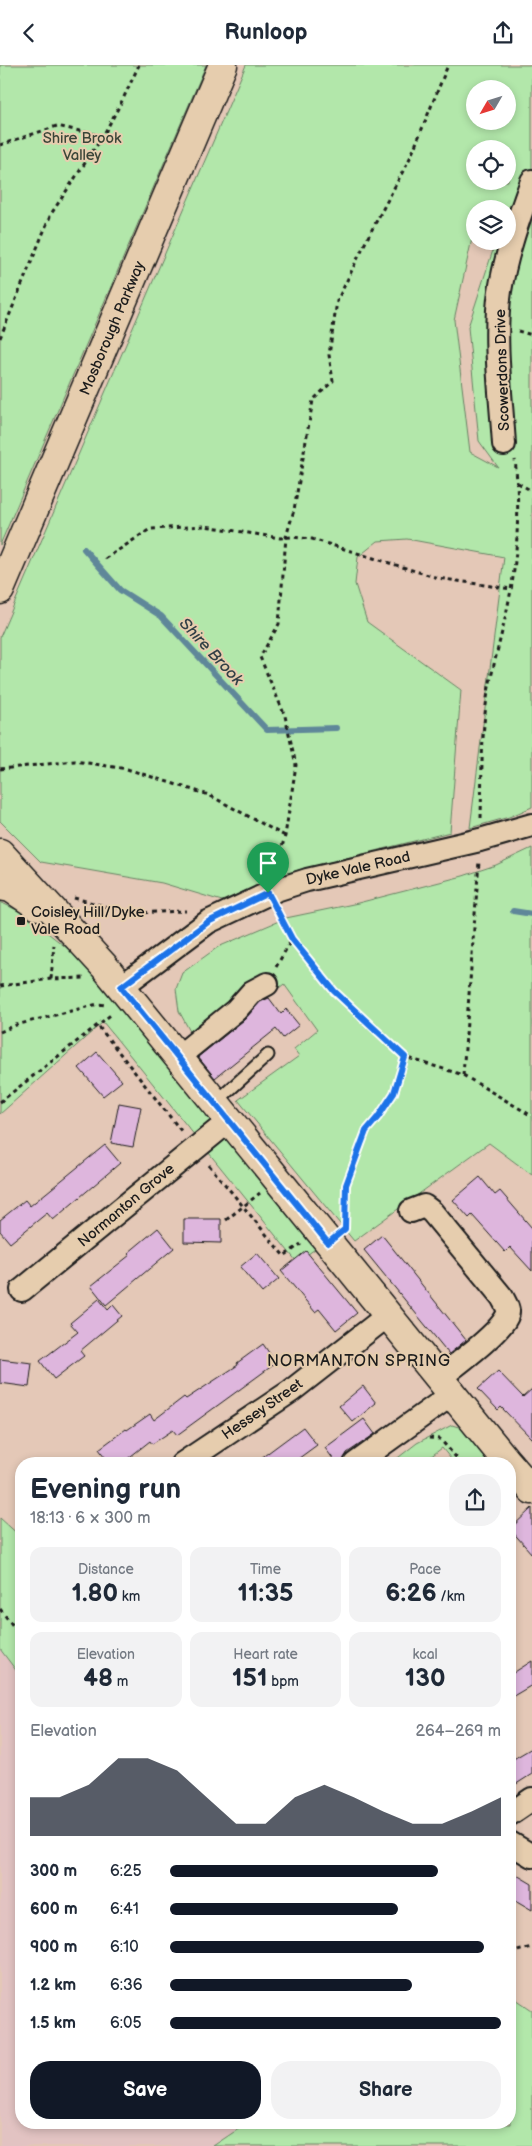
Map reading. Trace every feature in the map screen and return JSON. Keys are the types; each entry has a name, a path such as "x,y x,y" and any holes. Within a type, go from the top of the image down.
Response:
{"main road":[{"name":"Mosborough Parkway","path":"0,590 223,65"},
{"path":"0,853 62,905 124,997 178,1057 222,1112 315,1242 387,1316 502,1457"},
{"path":"0,886 12,888 62,905"},
{"path":"516,1473 532,1490"}],"street":[{"name":"Scowerdons Drive","path":"509,450 498,331 500,293 508,253 532,181"},
{"name":"Dyke Vale Road","path":"124,997 208,922 272,891 307,880 480,840 532,825"},
{"path":"178,1057 236,1010 252,992 267,984"},
{"name":"Normanton Grove","path":"22,1291 222,1112"},
{"path":"365,1457 400,1432 445,1387 506,1321 508,1311 502,1297 432,1212 424,1206 411,1211"},
{"name":"Hessey Street","path":"192,1457 291,1391 387,1316"},
{"path":"516,1810 532,1799"},
{"path":"516,1847 532,1856"}],"lane":[{"path":"222,1112 268,1055"}],"path":[{"path":"0,338 50,214 103,136 124,99 139,65"},
{"path":"448,65 411,156 337,301 329,355 333,381 314,400 294,511 286,537 279,624 260,657 285,716 296,765 285,836 274,874 272,891 292,939 334,991 405,1057 462,1075 532,1116"},
{"path":"0,145 57,126 103,136"},
{"path":"462,1075 480,840 483,731 488,694 511,589 515,556 518,483 509,450"},
{"path":"518,483 532,491"},
{"path":"106,559 150,529 205,526 280,538 312,539 438,578 511,589"},
{"path":"0,769 75,761 127,769 209,795 285,836"},
{"path":"62,905 131,913 195,911"},
{"path":"267,984 292,939"},
{"path":"51,979 54,945"},
{"path":"0,986 51,979 88,978"},
{"path":"0,1032 16,1025 124,997"},
{"path":"0,1102 124,997"},
{"path":"98,1027 187,1139"},
{"path":"208,1164 284,1256 345,1229 346,1185 366,1131 394,1093 405,1057"},
{"path":"226,1220 263,1191"},
{"path":"400,1432 440,1439 456,1457"},
{"path":"0,1609 15,1628"},
{"path":"516,1951 532,1947"}],"shaded area":[{"path":"0,1649 15,1669 15,2129 238,2129 213,2146 0,2146"}],"green space":[{"name":"Shire Brook Valley","path":"0,65 206,65 0,545"},
{"path":"246,65 532,65 532,807 509,817 470,828 504,557 407,539 378,541 358,557 355,584 367,622 461,690 450,832 287,873 222,901 162,883 41,862 0,821 0,637","holes":["466,200 516,200 516,250 493,250 468,327 479,441 498,467 470,452 454,320 469,250 466,250"]},
{"path":"532,848 532,1175 489,1143 354,1241 238,1100 299,1056 294,1049 317,1030 284,984 201,1052 179,1011 176,989 182,973 218,947 286,918 358,903 463,876 496,865"},
{"path":"0,902 21,912 81,959 322,1244 297,1262 103,1022 0,1114"},
{"path":"452,1425 465,1429 488,1457 449,1457 442,1448 430,1457 399,1457 417,1443"},
{"path":"0,1518 15,1532 15,1669 0,1649"},
{"path":"516,1999 532,2010 532,2146 213,2146 238,2129 516,2129"}],"building":[{"path":"269,998 281,1014 286,1009 299,1025 283,1038 276,1029 215,1078 198,1057 244,1020 260,1002"},
{"path":"97,1052 122,1081 103,1096 79,1068"},
{"path":"119,1103 141,1107 133,1147 111,1143"},
{"path":"105,1145 120,1163 53,1220 47,1213 10,1243 0,1231 0,1220 25,1200 30,1206"},
{"path":"480,1177 495,1195 500,1191 532,1228 532,1271 510,1247 505,1252 472,1215 469,1218 453,1200"},
{"path":"184,1219 221,1219 221,1243 184,1242"},
{"path":"158,1228 174,1248 106,1305 91,1286 130,1255 128,1253"},
{"path":"382,1235 466,1340 449,1354 364,1250"},
{"path":"306,1251 357,1313 336,1330 319,1309 315,1312 281,1271"},
{"path":"257,1253 279,1279 262,1293 240,1267"},
{"path":"99,1299 108,1310 113,1305 122,1316 80,1351 84,1356 54,1379 40,1361 78,1332 70,1323"},
{"path":"263,1344 276,1363 177,1435 173,1430 152,1444 150,1441 130,1457 105,1457 99,1449 150,1414 154,1420 184,1397 186,1399 238,1365 237,1363"},
{"path":"0,1359 32,1363 29,1387 0,1383"},
{"path":"498,1371 523,1397 532,1389 532,1439 501,1407 498,1410 478,1389"},
{"path":"363,1386 376,1403 353,1422 339,1406"},
{"path":"364,1419 375,1434 347,1453 345,1457 332,1457 325,1448"},
{"path":"303,1427 317,1445 301,1457 262,1457"},
{"path":"532,1508 532,1554 516,1536 516,1523"},
{"path":"532,1661 532,1685 516,1694 516,1671"},
{"path":"532,1748 532,1774 516,1784 516,1757"},
{"path":"516,1875 532,1884 532,1910 516,1901"}],"waterway":[{"name":"Shire Brook","path":"84,549 120,590 161,616 267,730 336,728"},
{"name":"Shire Brook","path":"513,911 532,914"}],"place":[{"name":"Coisley Hill/Dyke Vale Road","path":"21,921"}],"district":[{"name":"NORMANTON SPRING","path":"359,1360"}],"route":[{"path":"268,893 292,939 334,991 405,1057 394,1093 366,1131 346,1185 345,1229 328,1243 121,987 208,922 268,893"}]}
